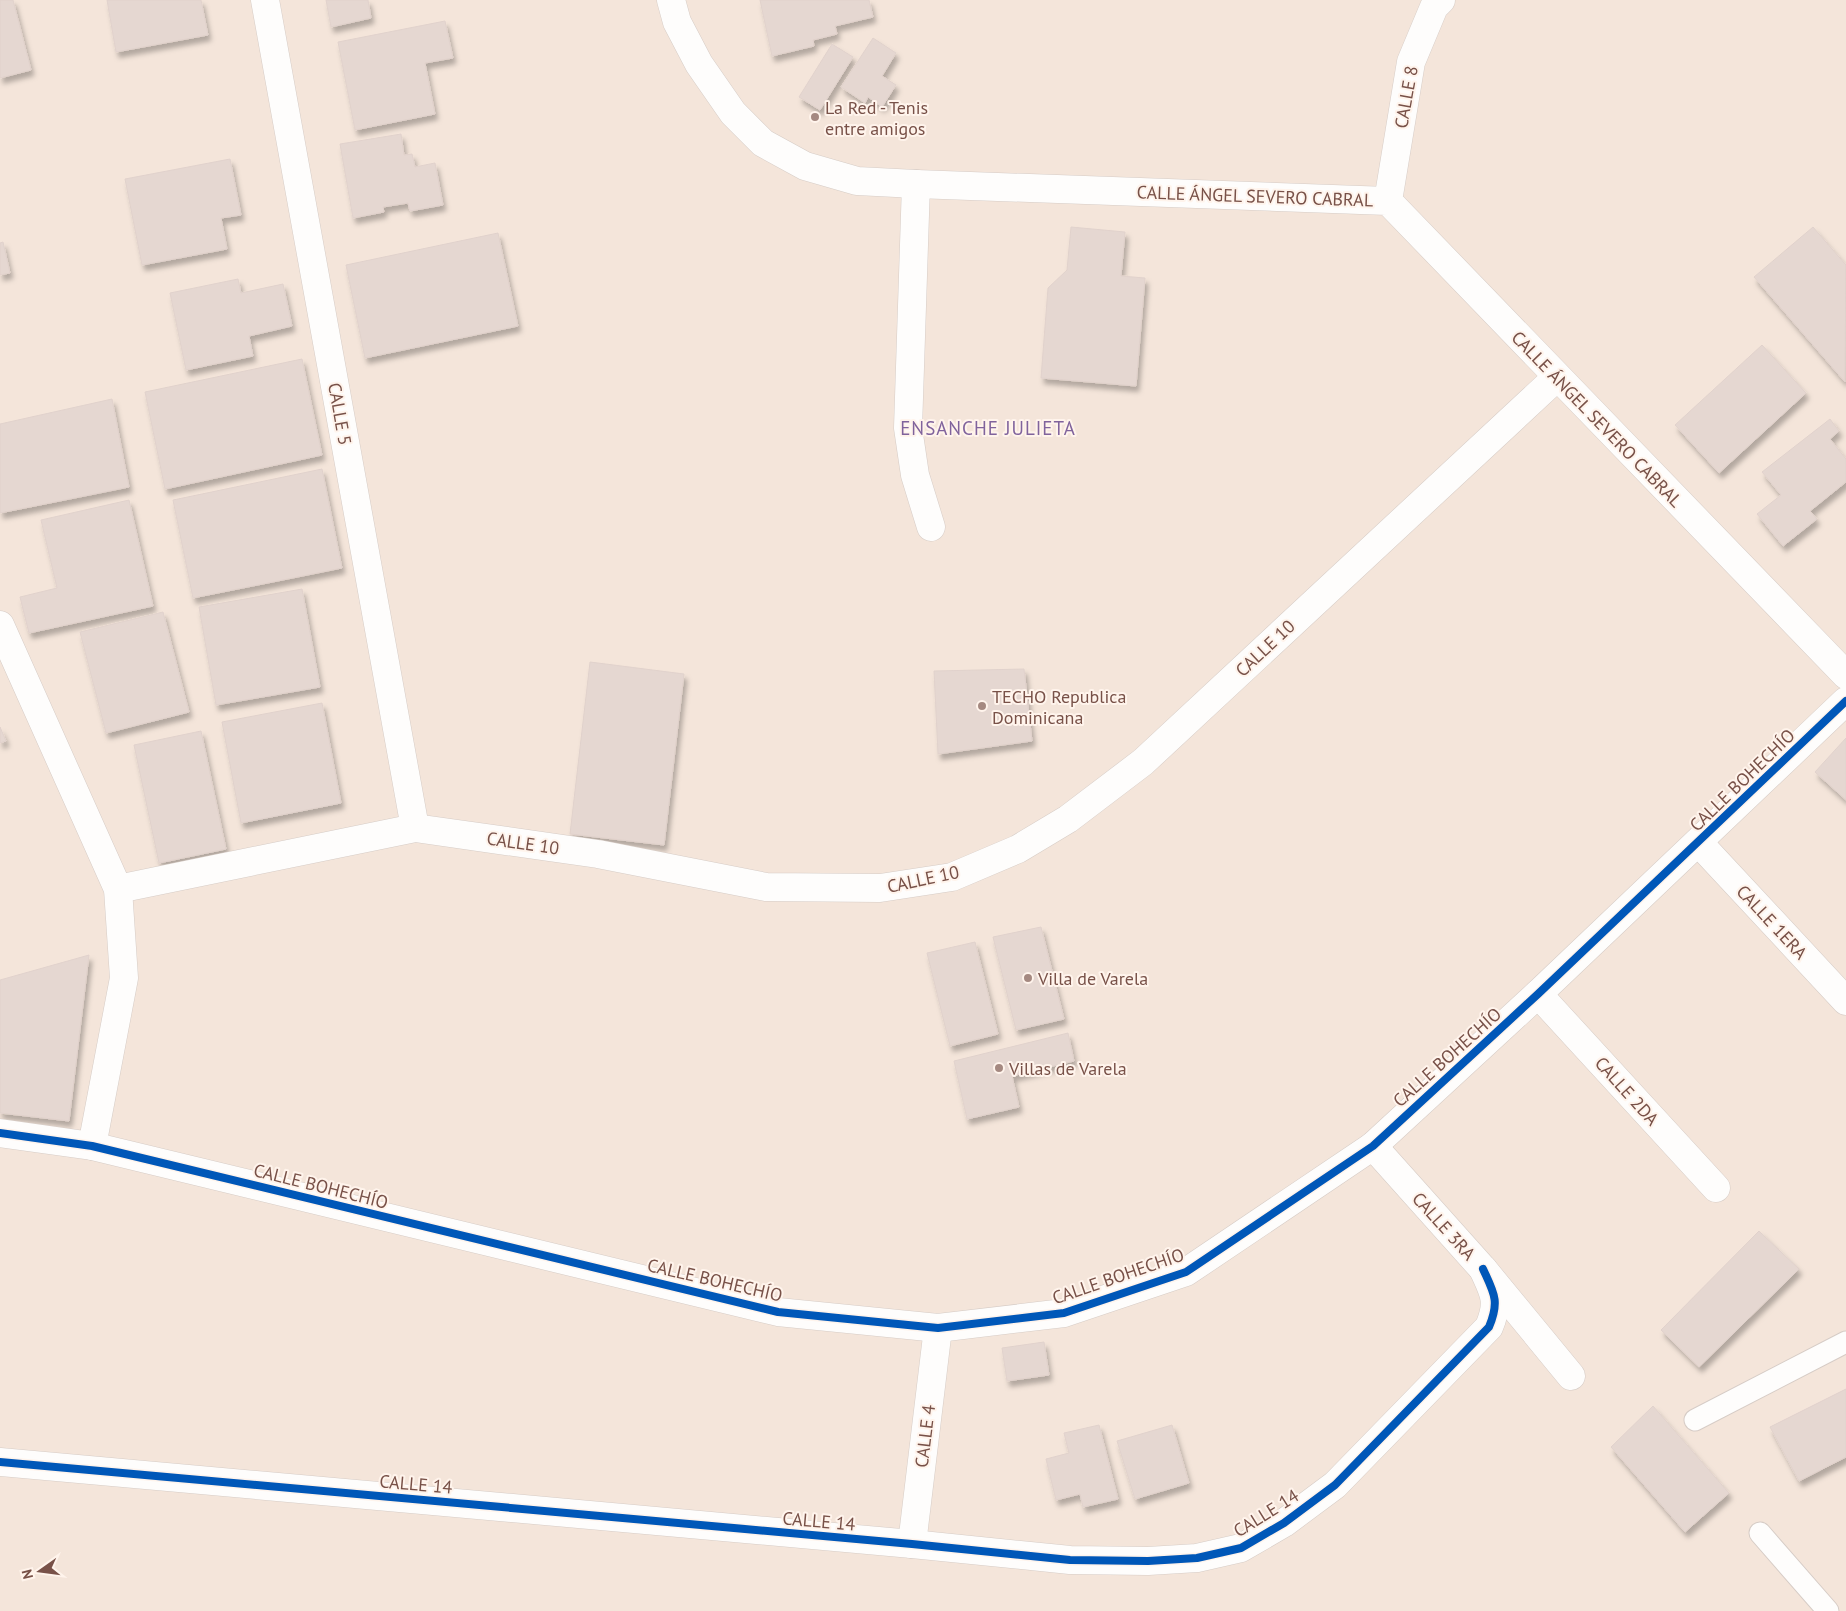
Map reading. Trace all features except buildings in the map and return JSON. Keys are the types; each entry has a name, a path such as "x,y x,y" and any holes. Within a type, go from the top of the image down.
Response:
{"street":[{"name":"CALLE 5","path":"265,0 416,828"},
{"name":"CALLE ÁNGEL SEVERO CABRAL","path":"671,0 677,22 699,64 734,113 762,143 805,166 857,181 1388,201 1846,675"},
{"name":"CALLE 8","path":"1388,201 1412,62 1434,7 1441,0"},
{"path":"916,184 908,428 915,475 931,527"},
{"name":"CALLE 10","path":"118,889 416,828 598,854 766,888 880,888 952,877 1018,849 1060,824 1142,762 1557,377"},
{"path":"0,625 118,889 124,978 92,1146"},
{"name":"CALLE BOHECHÍO","path":"0,1133 92,1146 778,1312 938,1328 1064,1313 1186,1272 1373,1146 1699,843 1846,701"},
{"name":"CALLE 1ERA","path":"1699,843 1846,1000"},
{"name":"CALLE 2DA","path":"1538,994 1716,1188"},
{"name":"CALLE 3RA","path":"1373,1146 1483,1269 1571,1376"},
{"name":"CALLE 14","path":"0,1462 912,1544 1070,1560 1148,1561 1197,1558 1241,1548 1284,1523 1335,1485 1489,1327 1495,1312 1494,1293 1483,1269"},
{"name":"CALLE 4","path":"912,1544 938,1328"}],"lane":[{"path":"1695,1420 1846,1342"},
{"path":"1760,1534 1828,1611"}],"shaded area":[{"path":"0,0 1846,0 1846,1611 0,1611"}],"cycle path":[{"path":"0,1133 92,1146 778,1312 938,1328 1064,1313 1186,1272 1373,1146 1538,994 1846,701"},
{"path":"0,1462 912,1544 1070,1560 1148,1561 1197,1558 1241,1548 1284,1523 1335,1485 1489,1327 1495,1304 1493,1291 1483,1269"}],"place":[{"name":"La Red - Tenis entre amigos","path":"815,117"},
{"name":"TECHO Republica Dominicana","path":"982,706"},
{"name":"Villa de Varela","path":"1028,978"},
{"name":"Villas de Varela","path":"999,1068"}],"district":[{"name":"ENSANCHE JULIETA","path":"988,428"}]}
